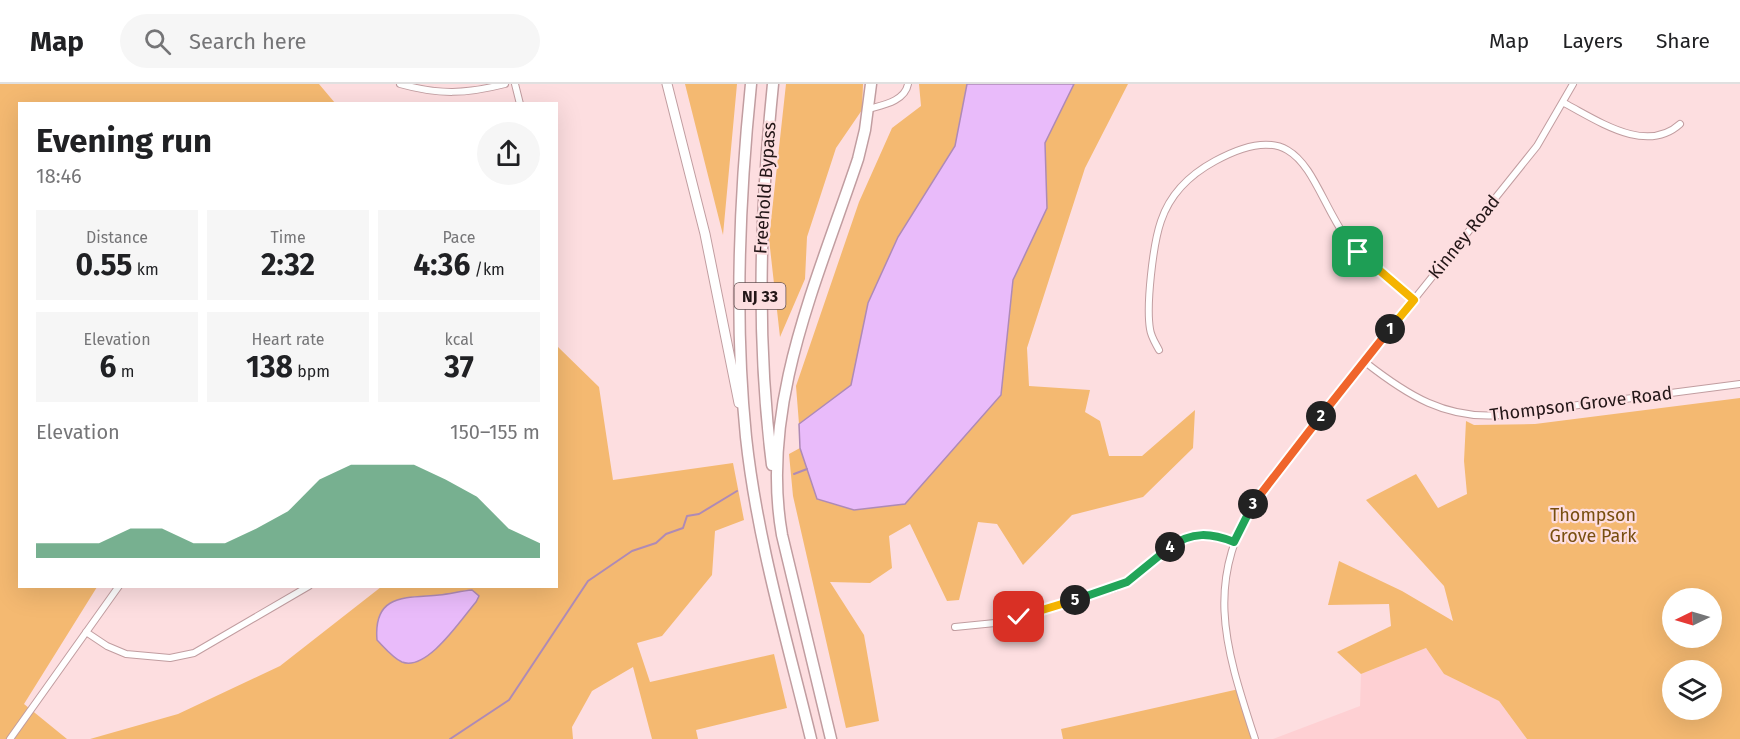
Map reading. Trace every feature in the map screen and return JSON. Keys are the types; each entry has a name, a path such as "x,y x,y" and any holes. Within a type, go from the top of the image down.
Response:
{"highway":[{"name":"Freehold Bypass","path":"746,437 739,275 741,195 751,84"},
{"name":"Freehold Bypass","path":"772,84 761,221 760,308 765,402 777,507"},
{"path":"777,507 777,456 789,372 858,159 869,109 871,84"},
{"name":"NJ 33","path":"746,437 763,540 812,739"},
{"name":"NJ 33","path":"777,507 799,613 831,739"}],"main road":[{"path":"667,84 705,234 746,437"}],"street":[{"path":"400,84 423,90 458,94 505,84"},
{"path":"515,84 520,102"},
{"path":"869,109 898,99 907,90 908,84"},
{"name":"Kinney Road","path":"1255,739 1230,663 1224,632 1223,598 1234,542 1247,514 1263,488 1537,146 1573,84"},
{"path":"1564,103 1614,129 1638,135 1667,135 1680,124"},
{"path":"1159,350 1151,334 1149,317 1155,246 1164,213 1177,192 1197,172 1221,158 1251,146 1274,146 1300,159 1315,179 1340,228 1358,252 1414,300"},
{"name":"Thompson Grove Road","path":"1365,362 1397,387 1424,403 1449,412 1476,416 1502,416 1740,384"},
{"path":"955,627 1005,622 1116,588 1187,537 1211,534 1234,542"},
{"path":"10,739 118,588"},
{"path":"86,632 107,646 126,654 170,658 194,653 306,588"}],"shaded area":[{"path":"967,84 1074,84 1045,143 1047,208 1013,280 1001,395 905,504 854,510 817,499 800,448 799,424 851,385 868,303 898,237 955,146"},
{"path":"472,590 479,596 476,602 443,642 422,659 412,663 402,662 377,640 380,614 394,601"},
{"path":"1426,648 1444,674 1499,701 1527,739 1273,739 1360,706 1361,674"}],"green space":[{"path":"0,84 319,84 334,102 18,102 18,588 96,588 24,704 67,739 0,739"},
{"path":"685,84 737,84 723,235"},
{"path":"786,84 863,84 862,110 836,148 807,237 805,279 780,337 769,239"},
{"path":"919,84 967,84 955,146 898,237 868,303 851,385 799,424 796,386 859,202 892,128 921,106"},
{"path":"1074,84 1128,84 1085,168 1027,348 1029,386 1090,390 1085,412 1100,421 1109,456 1142,456 1195,410 1193,448 1143,497 1072,515 1023,565 997,524 978,522 959,600 947,601 910,524 889,536 892,568 870,583 830,582 864,635 879,721 846,728 793,496 789,454 800,448 818,499 854,510 905,503 1001,395 1013,280 1047,208 1045,143"},
{"path":"558,347 599,387 613,480 733,463 744,520 715,531 712,575 662,636 637,643 650,682 774,654 787,708 696,730 698,739 652,739 633,667 592,691 572,727 573,739 90,739 178,714 280,666 380,588 558,588"},
{"name":"Thompson Grove Park","path":"1740,398 1740,739 1527,739 1499,701 1444,674 1426,648 1361,674 1337,652 1391,626 1389,604 1328,605 1339,561 1402,591 1453,621 1444,586 1366,500 1416,474 1438,508 1467,494 1464,461 1466,421 1474,425 1535,424"},
{"path":"1239,689 1255,739 1063,739 1061,729"}],"waterway":[{"path":"794,474 807,469"},
{"path":"450,739 509,700 588,581 632,551 656,543 666,534 683,528 687,516 699,514 737,491"}],"route":[{"path":"1019,617 1116,588 1183,538 1211,534 1234,542 1263,488 1414,300 1358,252"}]}
